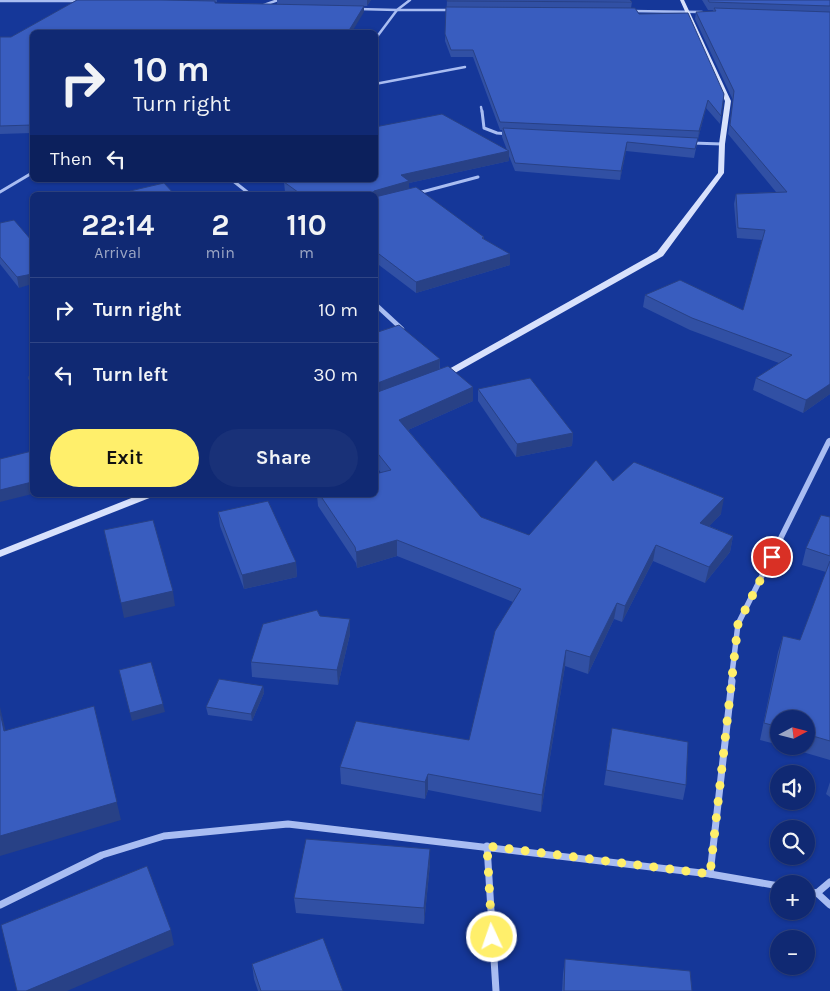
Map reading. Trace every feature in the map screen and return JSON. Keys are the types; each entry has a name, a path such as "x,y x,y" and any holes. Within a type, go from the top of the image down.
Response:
{"street":[{"path":"270,6 261,6 278,0"},
{"path":"378,35 397,10 410,0"},
{"path":"434,380 450,374 660,254 721,173 722,144 728,102 682,0"},
{"path":"0,1 91,2"},
{"path":"358,9 456,10"},
{"path":"630,11 707,13"},
{"path":"378,83 465,67"},
{"path":"481,107 484,128 497,133 514,135"},
{"path":"683,142 722,144"},
{"path":"0,192 30,174"},
{"path":"412,194 478,177"},
{"path":"235,182 247,192"},
{"path":"378,307 409,336"},
{"path":"444,367 450,374"},
{"path":"710,874 738,624 830,440"},
{"path":"0,554 143,497"},
{"path":"0,905 102,855 164,836 288,824 487,846 710,874 770,884"},
{"path":"487,846 496,991"},
{"path":"830,882 816,893 830,905"}],"building":[{"path":"77,0 215,1 215,3 364,6 349,30 30,30 30,125 0,126 0,37 11,37"},
{"path":"630,0 632,2 447,1"},
{"path":"708,0 830,0 830,6 709,2"},
{"path":"446,7 635,8 639,14 688,13 724,94 721,116 708,100 699,131 500,122 473,50 451,50 445,34"},
{"path":"714,8 830,12 830,384 806,400 756,378 792,355 692,318 645,295 680,280 743,310 765,230 738,228 736,194 787,192 730,125 734,91 696,12 716,11"},
{"path":"442,114 509,151 401,175 409,181 374,192 298,192 284,182 378,182 378,126"},
{"path":"503,128 698,138 695,149 627,142 621,171 515,163"},
{"path":"164,183 172,192 131,192"},
{"path":"416,187 484,237 482,238 510,254 416,282 378,253 378,196"},
{"path":"14,220 30,239 30,274 17,277 0,257 0,223"},
{"path":"399,325 440,359 378,383 378,332"},
{"path":"448,366 473,387 399,420 481,517 529,535 596,460 613,481 634,462 724,498 700,523 733,536 709,567 656,545 625,606 617,603 590,657 566,650 542,795 428,774 425,782 340,767 356,721 469,740 495,631 521,589 397,540 356,552 355,547 321,497 378,497 378,473 391,470 378,454 378,392"},
{"path":"530,378 573,433 517,444 478,389"},
{"path":"30,452 30,482 0,490 0,459"},
{"path":"268,501 296,562 242,575 218,512"},
{"path":"821,515 830,517 830,556 806,548"},
{"path":"153,520 173,591 121,603 104,530"},
{"path":"830,561 830,741 815,737 815,710 770,710 770,725 764,723 783,636 800,640"},
{"path":"317,610 320,616 350,619 337,670 251,662 263,624"},
{"path":"151,662 163,704 130,713 119,670"},
{"path":"219,679 263,686 251,714 206,707"},
{"path":"94,706 117,802 0,836 0,712 4,731"},
{"path":"612,728 688,742 686,785 606,770"},
{"path":"306,839 430,849 424,908 294,898"},
{"path":"147,866 171,930 26,991 17,991 1,925"},
{"path":"323,938 343,991 261,991 252,964"},
{"path":"565,959 690,971 692,991 564,991"}],"route":[{"path":"492,937 487,846 710,874 738,624 772,557"}]}
